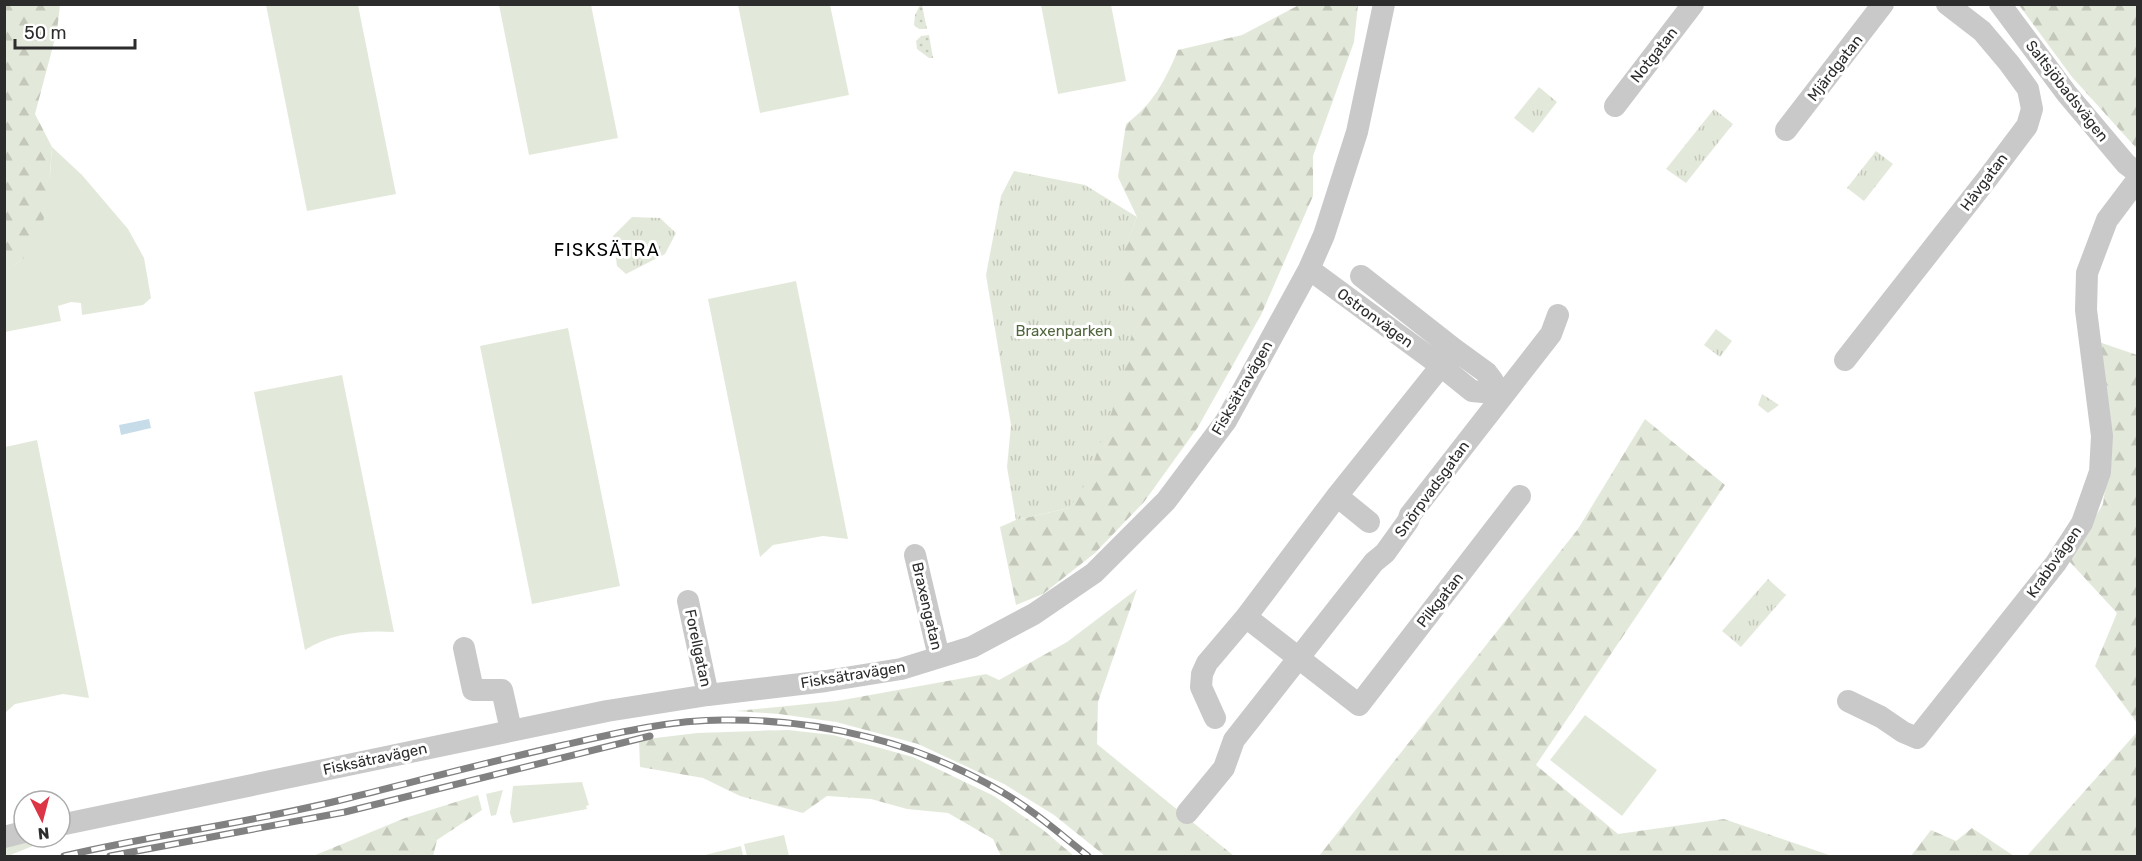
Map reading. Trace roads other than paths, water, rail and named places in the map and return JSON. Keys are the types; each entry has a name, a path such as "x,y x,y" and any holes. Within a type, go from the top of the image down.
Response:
{"street":[{"name":"Fisksätravägen","path":"72,822 607,711 901,669 972,647 1034,614 1094,573 1166,501 1226,421 1309,269 1324,235 1357,132 1384,4"},
{"name":"Notgatan","path":"1615,106 1693,4"},
{"name":"Mjärdgatan","path":"1786,130 1883,4"},
{"name":"Håvgatan","path":"1845,360 2027,126 2032,109 2028,89 2008,63 1982,31 1947,4"},
{"name":"Saltsjöbadsvägen","path":"2000,4 2067,94 2126,164 2138,173"},
{"name":"Krabbvägen","path":"1848,701 1917,738 2056,563 2082,524 2100,472 2102,436 2086,310 2087,273 2107,220 2138,179"},
{"name":"Ostronvägen","path":"1309,269 1448,357"},
{"name":"Ostronvägen","path":"1361,276 1448,357"},
{"name":"Snörpvadsgatan","path":"1187,813 1224,768 1234,740 1298,656 1374,562 1385,553 1410,515 1551,334 1558,315"},
{"path":"1215,718 1201,687 1202,674 1207,663 1246,617 1337,496 1448,357"},
{"name":"Pilkgatan","path":"1298,656 1359,705 1520,495"},
{"path":"1337,496 1369,522"},
{"name":"Braxengatan","path":"915,555 939,657"},
{"name":"Forellgatan","path":"688,601 708,695"},
{"path":"1246,617 1298,656"},
{"path":"464,648 473,690 502,690 511,730"}],"water":[{"path":"149,419 151,428 121,435 119,425"}],"railway":[{"path":"64,856 314,806 623,732 683,722 723,720 760,721 832,729 902,747 970,775 1002,792 1046,822 1088,856"},
{"path":"110,856 345,812 650,736"}],"district":[{"name":"FISKSÄTRA","path":"607,250"}],"park label":[{"name":"Braxenparken","path":"1064,331"}]}
